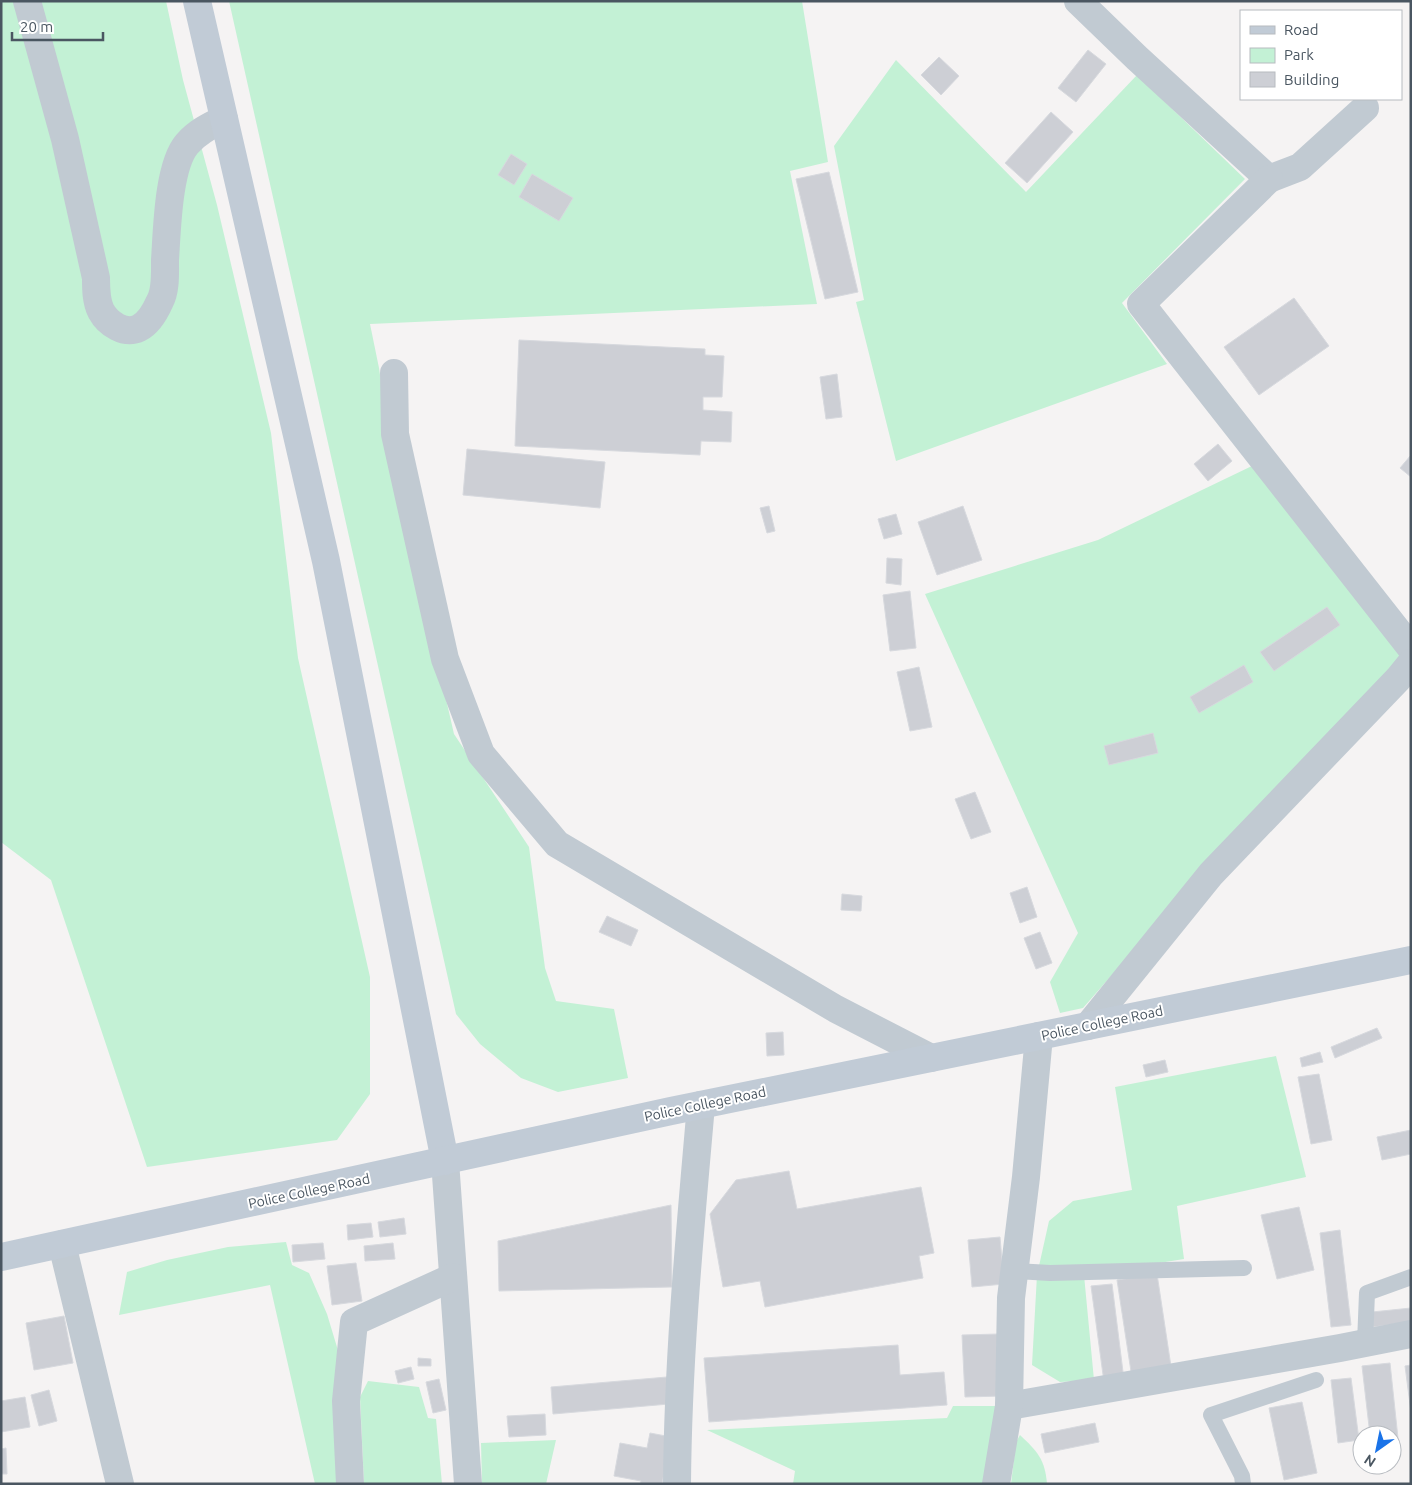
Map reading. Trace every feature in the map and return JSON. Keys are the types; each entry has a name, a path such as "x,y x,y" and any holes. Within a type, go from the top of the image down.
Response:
{"street":[{"path":"27,1 65,139 96,278 96,295 101,312 114,325 127,331 139,328 148,321 161,299 170,197 177,165 185,146 203,129 224,119"},
{"path":"197,1 326,560 445,1161 468,1484"},
{"path":"1078,1 1269,179"},
{"path":"1365,108 1300,166 1269,179 1140,304 1411,648"},
{"path":"394,373 395,434 445,659 481,754 557,844 836,1009 931,1058"},
{"path":"1088,1026 1211,874 1398,679 1411,663"},
{"name":"Police College Road","path":"1,1257 701,1105 1411,960"},
{"path":"996,1484 1009,1406 1011,1298 1026,1177 1039,1036"},
{"path":"677,1484 680,1386 689,1240 701,1105"},
{"path":"62,1244 120,1484"},
{"path":"350,1484 346,1401 354,1322 453,1277"},
{"path":"1009,1406 1411,1334"}],"lane":[{"path":"1015,1271 1050,1273 1244,1268"},
{"path":"1365,1343 1367,1293 1411,1277"},
{"path":"1242,1484 1242,1476 1211,1415 1316,1380"}],"green space":[{"path":"1,1 166,1 183,80 217,205 271,433 298,658 370,977 370,1094 337,1140 147,1167 51,880 1,842"},
{"path":"229,1 802,1 828,162 790,171 817,304 370,324 379,368 394,472 454,734 529,847 545,968 556,1001 614,1009 628,1078 558,1092 521,1078 480,1044 456,1014"},
{"path":"896,60 1026,192 1137,75 1245,179 1122,303 1167,364 896,461 856,302 864,300 834,146"},
{"path":"1254,465 1405,658 1207,866 1083,1008 1060,1013 1050,982 1078,933 925,594 1098,540"},
{"path":"1276,1056 1306,1177 1177,1206 1184,1259 1084,1275 1094,1380 1060,1382 1032,1365 1037,1275 1049,1221 1073,1201 1132,1190 1115,1087"},
{"path":"286,1242 292,1265 309,1273 327,1314 343,1367 342,1484 315,1484 270,1285 119,1315 127,1272 167,1260 228,1247"},
{"path":"368,1381 419,1387 428,1418 436,1419 442,1484 364,1484 360,1397"},
{"path":"953,1406 998,1406 988,1484 793,1484 795,1471 707,1430 947,1418"},
{"path":"1020,1435 1039,1456 1046,1475 1047,1484 1011,1484 1016,1442"},
{"path":"556,1440 546,1484 482,1484 481,1443"}],"building":[{"path":"1088,50 1106,64 1076,102 1058,88"},
{"path":"939,57 959,76 941,95 921,75"},
{"path":"1051,112 1073,132 1027,183 1005,163"},
{"path":"511,154 527,164 514,185 498,175"},
{"path":"829,172 858,292 825,299 796,179"},
{"path":"532,174 573,198 559,221 519,197"},
{"path":"1294,298 1329,346 1259,395 1224,347"},
{"path":"519,340 705,349 705,355 724,356 722,397 703,397 703,410 732,412 731,442 701,441 700,455 515,446"},
{"path":"837,374 842,417 826,419 820,377"},
{"path":"1218,444 1232,461 1208,481 1194,464"},
{"path":"467,449 605,462 600,508 463,495"},
{"path":"1411,455 1411,477 1400,468"},
{"path":"769,506 775,531 767,533 760,508"},
{"path":"963,506 982,560 937,575 918,522"},
{"path":"896,514 902,534 884,539 878,519"},
{"path":"887,558 902,559 901,585 886,583"},
{"path":"910,591 916,648 890,651 883,595"},
{"path":"1327,607 1340,625 1274,671 1260,652"},
{"path":"1244,665 1253,682 1199,713 1190,697"},
{"path":"919,667 932,727 910,731 897,672"},
{"path":"1153,733 1158,753 1109,765 1104,746"},
{"path":"975,792 991,832 971,839 955,799"},
{"path":"1027,887 1037,917 1020,923 1010,893"},
{"path":"842,894 862,896 861,911 841,910"},
{"path":"607,916 638,930 631,946 599,932"},
{"path":"1040,932 1052,963 1036,969 1024,938"},
{"path":"1377,1028 1382,1038 1335,1058 1331,1047"},
{"path":"783,1032 784,1055 767,1056 766,1033"},
{"path":"1320,1052 1323,1062 1302,1067 1300,1058"},
{"path":"1165,1060 1168,1072 1146,1077 1143,1065"},
{"path":"1319,1074 1332,1140 1311,1144 1298,1077"},
{"path":"1411,1130 1411,1154 1382,1160 1377,1137"},
{"path":"789,1171 797,1209 921,1187 934,1253 919,1256 923,1278 765,1307 760,1281 723,1287 710,1214 736,1180"},
{"path":"671,1205 672,1287 499,1291 498,1241"},
{"path":"1299,1207 1314,1270 1277,1279 1261,1215"},
{"path":"404,1218 406,1234 380,1237 378,1222"},
{"path":"371,1223 373,1237 348,1240 347,1225"},
{"path":"1340,1230 1351,1325 1331,1327 1320,1233"},
{"path":"1000,1237 1004,1284 972,1287 968,1240"},
{"path":"323,1243 325,1259 293,1262 292,1245"},
{"path":"393,1243 395,1259 365,1261 364,1246"},
{"path":"356,1263 362,1301 332,1305 327,1266"},
{"path":"1157,1274 1172,1373 1132,1378 1117,1280"},
{"path":"1112,1284 1124,1380 1104,1382 1091,1286"},
{"path":"1411,1308 1411,1322 1373,1327 1372,1312"},
{"path":"64,1316 73,1363 34,1370 26,1323"},
{"path":"999,1334 1002,1396 965,1397 962,1335"},
{"path":"898,1345 900,1375 944,1372 947,1405 709,1422 704,1358"},
{"path":"418,1358 431,1359 431,1366 418,1366"},
{"path":"1390,1363 1397,1425 1369,1425 1362,1366"},
{"path":"1411,1365 1411,1412 1405,1366"},
{"path":"411,1367 414,1379 398,1383 395,1371"},
{"path":"667,1377 669,1404 553,1414 551,1387"},
{"path":"1351,1378 1357,1425 1352,1425 1352,1441 1338,1443 1331,1380"},
{"path":"439,1379 446,1410 433,1413 426,1382"},
{"path":"49,1390 57,1421 39,1426 31,1395"},
{"path":"25,1397 30,1427 1,1432 1,1401"},
{"path":"1302,1402 1317,1473 1284,1480 1269,1408"},
{"path":"545,1414 546,1435 509,1437 507,1416"},
{"path":"1095,1423 1099,1442 1045,1453 1041,1434"},
{"path":"650,1433 671,1437 662,1484 640,1484 641,1481 614,1476 620,1443 647,1448"},
{"path":"6,1448 7,1474 1,1474 1,1449"}]}
